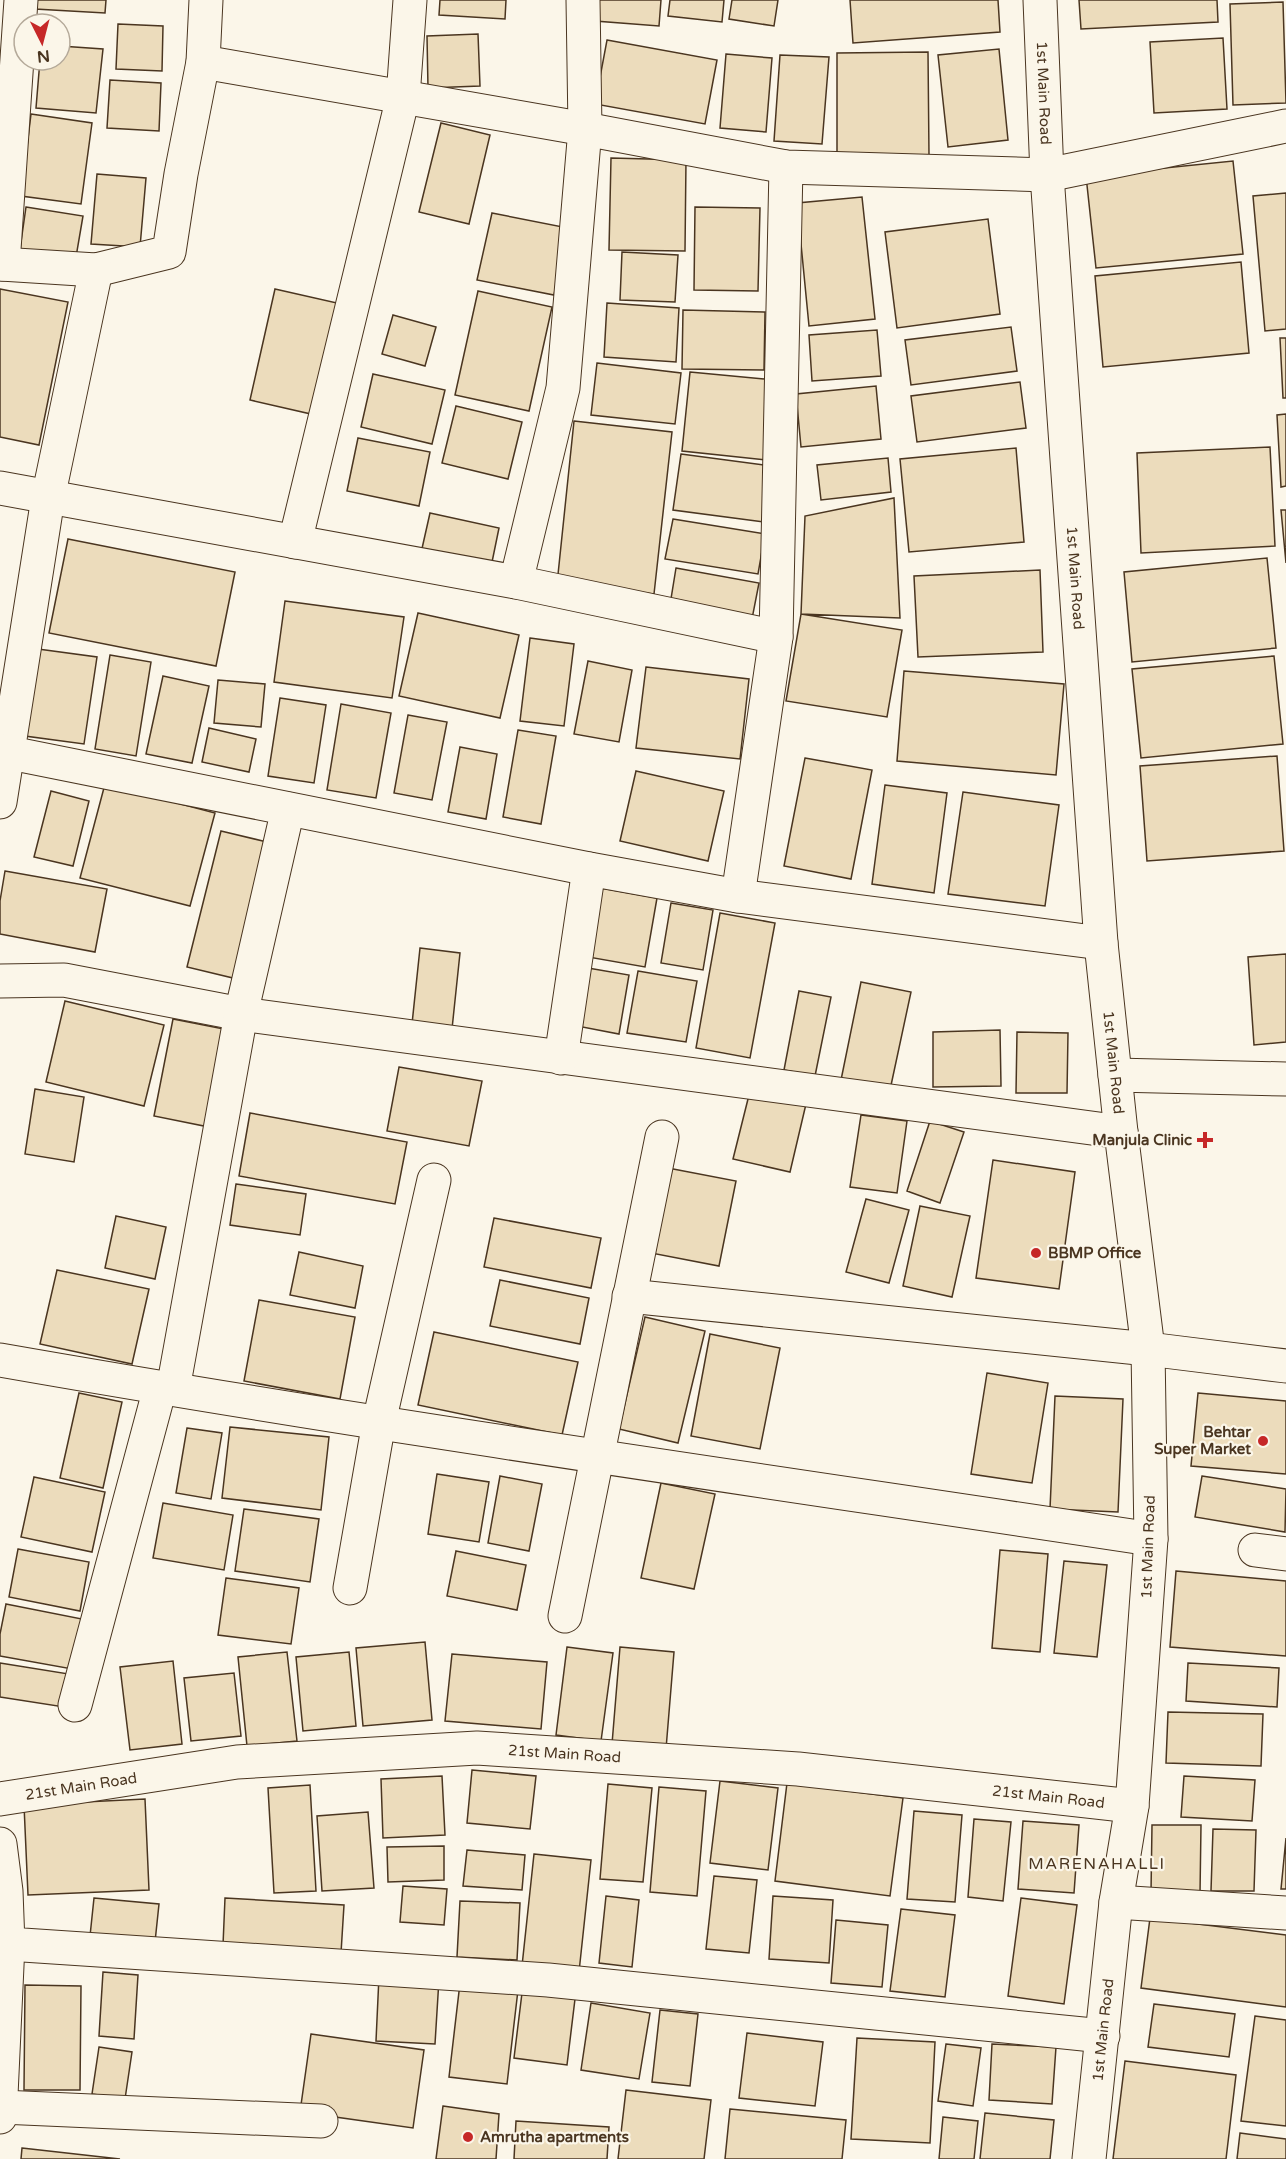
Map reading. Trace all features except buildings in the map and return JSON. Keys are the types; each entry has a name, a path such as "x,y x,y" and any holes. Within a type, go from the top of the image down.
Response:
{"street":[{"path":"21,0 1,264 96,270 168,252 203,63 206,0"},
{"path":"295,542 403,97 410,0"},
{"path":"516,582 563,388 585,129 583,0"},
{"name":"1st Main Road","path":"1040,0 1047,175 1101,943 1121,1132 1148,1349 1151,1539 1132,1806 1116,1902 1089,2159"},
{"path":"203,63 585,129 786,167 1047,175 1286,126"},
{"path":"738,896 776,637 786,167"},
{"path":"0,802 4,752 48,498 96,270"},
{"path":"0,488 516,582 776,637"},
{"path":"4,752 589,869 738,896 1101,943"},
{"path":"75,1705 167,1389 241,1014 288,809"},
{"path":"561,1058 589,869"},
{"path":"0,981 64,980 241,1014 1121,1132"},
{"path":"1115,1075 1286,1079"},
{"path":"566,1616 662,1137"},
{"path":"350,1588 379,1422 434,1180"},
{"path":"629,1296 1148,1349 1286,1366"},
{"path":"0,1360 379,1422 1151,1539"},
{"name":"21st Main Road","path":"0,1799 237,1762 477,1748 798,1769 1132,1806"},
{"path":"0,1844 6,1891 8,1944 0,2116"},
{"path":"1116,1902 1286,1913"},
{"path":"8,1944 548,1980 1102,2036"},
{"path":"1,2107 321,2121"}],"place":[{"name":"Manjula Clinic","path":"1205,1140"},
{"name":"BBMP Office","path":"1036,1253"},
{"name":"Behtar Super Market","path":"1263,1441"},
{"name":"Amrutha apartments","path":"468,2137"}],"district":[{"name":"MARENAHALLI","path":"1097,1864"}]}
